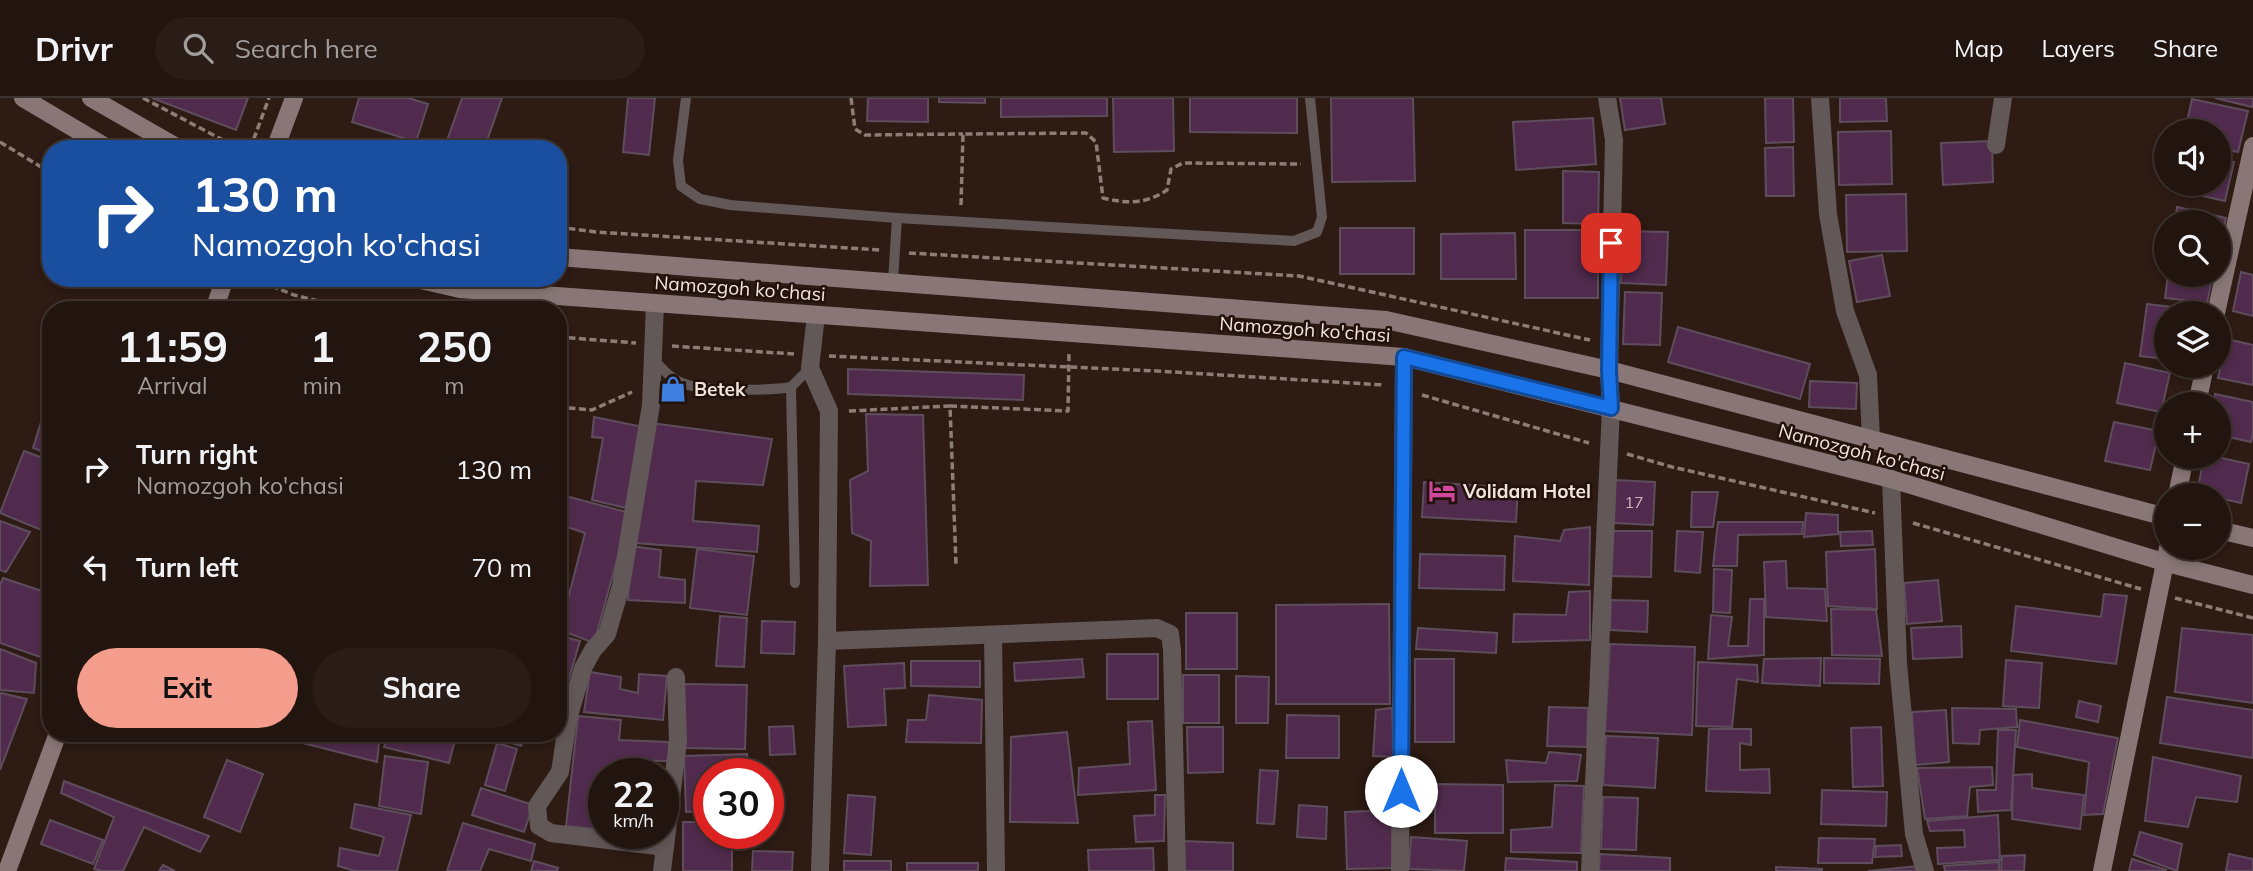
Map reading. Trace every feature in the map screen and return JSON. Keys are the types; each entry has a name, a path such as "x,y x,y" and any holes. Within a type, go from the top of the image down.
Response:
{"main road":[{"path":"23,98 94,140"},
{"path":"92,98 164,140"},
{"path":"278,140 294,98"},
{"path":"2219,301 2253,146"},
{"name":"Namozgoh ko'chasi","path":"567,258 1386,320 1609,370 2154,514"},
{"name":"Namozgoh ko'chasi","path":"451,287 1404,357 1891,479 2154,551"},
{"path":"2231,533 2253,538"},
{"path":"2102,871 2166,560"},
{"name":"Namozgoh ko'chasi","path":"2182,560 2253,584"},
{"path":"7,871 55,742"}],"street":[{"path":"1590,871 1611,408 1609,344 1614,140 1607,98"},
{"path":"1820,98 1828,214 1845,310 1868,376 1871,439"},
{"path":"1996,145 2003,98"},
{"path":"567,726 583,668 593,650 607,634 621,586 651,405 655,303"},
{"path":"816,314 810,368 829,411 827,641 820,871"},
{"path":"1400,871 1404,357"},
{"path":"1891,479 1898,663 1914,834 1925,871"},
{"path":"827,641 1157,628 1170,635 1177,871"},
{"path":"993,635 996,871"},
{"path":"676,677 676,758"},
{"path":"565,742 560,772 537,806 539,826 551,832 588,837"},
{"path":"662,871 665,849"}],"lane":[{"path":"686,98 678,160 681,186 700,199 730,205 897,218 1294,241 1317,232 1322,217 1310,98"},
{"path":"893,281 897,218"},
{"path":"653,358 665,374 688,385 775,390 791,387 810,368"},
{"path":"791,387 795,583"}],"path":[{"path":"143,98 223,140"},
{"path":"253,140 269,98"},
{"path":"851,98 855,129 865,135 1086,133 1096,142 1103,198 1119,202 1153,200 1167,191 1171,169 1182,163 1316,165"},
{"path":"961,221 962,134"},
{"path":"0,142 42,168"},
{"path":"567,228 895,252 1298,276 1609,344"},
{"path":"274,287 318,301"},
{"path":"829,411 950,406 1068,411 1070,333"},
{"path":"567,408 592,410 652,382"},
{"path":"950,406 956,564"}],"building":[{"path":"152,98 248,98 236,130"},
{"path":"359,98 408,98 428,104 417,140 352,122"},
{"path":"462,98 502,98 487,140 447,140"},
{"path":"628,98 655,98 649,155 623,152"},
{"path":"868,98 928,98 928,122 867,121"},
{"path":"939,98 985,98 985,103 939,102"},
{"path":"1001,98 1107,98 1107,116 1001,117"},
{"path":"1113,98 1173,98 1174,151 1114,152"},
{"path":"1190,98 1297,98 1297,133 1190,132"},
{"path":"1331,98 1413,98 1415,181 1332,182"},
{"path":"1620,98 1661,98 1665,124 1625,130"},
{"path":"1765,98 1793,98 1794,142 1766,143"},
{"path":"1840,98 1886,98 1887,121 1840,122"},
{"path":"2215,98 2253,98 2253,103 2252,107"},
{"path":"2192,99 2248,111 2238,152 2231,151 2231,119 2188,119"},
{"path":"1593,118 1596,164 1516,170 1513,122"},
{"path":"1891,131 1892,184 1839,185 1838,132"},
{"path":"1992,141 1993,182 1943,185 1941,143"},
{"path":"1793,147 1794,196 1766,196 1765,148"},
{"path":"1563,171 1599,172 1598,224 1563,223"},
{"path":"1906,194 1907,251 1847,252 1846,195"},
{"path":"2203,196 2226,196 2225,201"},
{"path":"1340,228 1414,228 1414,274 1340,274"},
{"path":"1525,230 1598,230 1598,298 1525,298"},
{"path":"1623,231 1668,232 1666,285 1621,283"},
{"path":"1515,233 1516,279 1441,279 1441,234"},
{"path":"1882,255 1890,296 1857,302 1849,261"},
{"path":"2241,272 2253,275 2253,316 2233,311"},
{"path":"2166,287 2210,287 2207,301 2165,298"},
{"path":"1625,292 1662,293 1660,345 1623,344"},
{"path":"2147,304 2154,305 2154,358 2140,356"},
{"path":"1678,327 1810,364 1800,399 1668,362"},
{"path":"2231,340 2253,345 2253,385 2218,378 2231,378"},
{"path":"2125,363 2154,369 2154,378 2169,378 2166,392 2154,392 2154,411 2117,403"},
{"path":"848,369 1024,375 1023,400 848,394"},
{"path":"1810,381 1857,383 1856,409 1809,407"},
{"path":"2231,397 2253,402 2251,442 2231,438"},
{"path":"866,414 923,415 928,585 870,586 871,541 852,533 850,480 868,471"},
{"path":"594,417 643,427 626,508 592,500 603,438 592,437"},
{"path":"41,422 42,422 42,452 33,448"},
{"path":"2114,422 2154,430 2154,453 2150,470 2105,461"},
{"path":"651,423 772,439 763,485 696,481 693,521 759,526 757,552 635,543"},
{"path":"24,451 42,458 42,530 0,513"},
{"path":"2231,460 2249,464 2241,503 2231,501 2231,483 2199,483 2202,469 2231,469"},
{"path":"1615,480 1655,482 1653,525 1614,523"},
{"path":"1424,482 1518,488 1516,522 1422,517"},
{"path":"1692,492 1718,492 1713,527 1691,527"},
{"path":"567,496 630,513 594,643 567,633 567,603 585,533 567,527"},
{"path":"1806,513 1838,515 1838,534 1804,537"},
{"path":"0,521 30,532 6,572 0,570"},
{"path":"1718,522 1803,522 1802,534 1738,535 1737,566 1713,566"},
{"path":"1590,527 1589,585 1513,581 1515,536 1560,541 1564,530"},
{"path":"1610,531 1652,531 1651,577 1609,576"},
{"path":"1677,531 1703,532 1700,573 1675,571"},
{"path":"1872,531 1873,545 1841,546 1840,532"},
{"path":"631,546 661,550 659,577 685,580 685,603 628,600"},
{"path":"697,549 754,556 747,615 690,608"},
{"path":"1875,549 1877,609 1828,606 1826,552"},
{"path":"1420,554 1505,556 1504,590 1419,588"},
{"path":"1786,561 1787,588 1825,589 1827,621 1766,617 1764,562"},
{"path":"1714,569 1732,570 1730,613 1713,612"},
{"path":"3,578 42,591 42,658 0,643 0,585"},
{"path":"1938,580 1942,621 1907,624 1904,583"},
{"path":"1590,591 1590,640 1513,642 1514,614 1566,615 1569,592"},
{"path":"2104,594 2127,596 2116,664 2011,651 2016,606 2101,617"},
{"path":"1750,599 1764,599 1764,655 1708,659 1711,615 1732,617 1728,646 1748,646"},
{"path":"1611,600 1648,601 1647,632 1610,630"},
{"path":"1389,604 1390,704 1276,704 1276,605"},
{"path":"1831,609 1876,610 1882,656 1832,655"},
{"path":"1186,613 1237,613 1237,669 1186,669"},
{"path":"720,616 747,618 744,667 716,666"},
{"path":"762,621 795,622 794,654 761,653"},
{"path":"1961,626 1962,657 1913,659 1911,628"},
{"path":"1418,628 1497,633 1496,653 1416,649"},
{"path":"2182,628 2253,635 2253,703 2175,692"},
{"path":"567,637 580,641 567,685"},
{"path":"1610,644 1695,647 1692,735 1605,731"},
{"path":"0,649 36,663 34,693 0,690"},
{"path":"1107,654 1158,654 1158,699 1107,699"},
{"path":"1821,658 1820,686 1762,683 1764,659"},
{"path":"1824,658 1880,659 1879,684 1824,683"},
{"path":"1082,659 1084,677 1015,681 1014,663"},
{"path":"1415,659 1454,659 1454,742 1415,742"},
{"path":"2006,660 2042,663 2039,708 2003,706"},
{"path":"911,661 980,661 980,687 911,686"},
{"path":"1698,662 1757,665 1758,682 1737,679 1732,727 1696,726"},
{"path":"904,663 905,688 884,689 886,725 848,727 844,666"},
{"path":"590,672 621,677 620,689 638,693 639,674 667,676 663,720 584,712"},
{"path":"1183,675 1219,675 1219,723 1183,723"},
{"path":"1236,676 1269,677 1268,723 1236,723"},
{"path":"684,684 747,685 745,749 683,748"},
{"path":"0,694 27,699 0,770"},
{"path":"929,695 982,700 981,743 906,742 908,720 926,720"},
{"path":"2167,697 2253,710 2253,758 2160,743"},
{"path":"2079,701 2101,706 2098,722 2076,717"},
{"path":"1549,707 1588,708 1587,747 1547,746"},
{"path":"1392,708 1394,757 1373,756 1376,710"},
{"path":"1952,708 2016,709 2017,727 1980,730 1979,744 1953,743"},
{"path":"1946,710 1949,762 1915,765 1912,712"},
{"path":"1287,715 1339,716 1339,758 1286,758"},
{"path":"578,716 621,720 619,740 669,742 669,758 588,758 588,828 566,826"},
{"path":"2020,720 2118,738 2103,814 2084,815 2089,762 2017,747"},
{"path":"1152,721 1156,790 1078,795 1079,768 1130,764 1128,722"},
{"path":"793,726 795,754 770,755 769,727"},
{"path":"1187,727 1223,727 1223,772 1188,773"},
{"path":"1881,727 1883,786 1853,787 1851,728"},
{"path":"1709,729 1751,729 1751,745 1740,743 1740,770 1769,769 1770,793 1706,791"},
{"path":"1998,730 2016,730 2011,810 1978,812 1977,790 1996,790"},
{"path":"1067,732 1078,823 1010,822 1011,737"},
{"path":"1606,736 1658,738 1655,788 1603,785"},
{"path":"299,742 379,743 377,762"},
{"path":"385,742 455,742 449,763 384,747"},
{"path":"497,743 517,749 505,791 485,785"},
{"path":"1549,752 1581,755 1577,781 1508,782 1506,760 1546,763"},
{"path":"747,754 747,758 693,758 693,812 686,812 684,756"},
{"path":"385,756 428,762 421,814 379,806"},
{"path":"2153,757 2241,776 2237,802 2196,797 2188,827 2145,821"},
{"path":"227,760 263,774 240,832 204,817"},
{"path":"1992,767 1993,785 1970,787 1967,816 1925,819 1917,768"},
{"path":"1260,770 1278,771 1274,824 1257,823"},
{"path":"2032,774 2032,788 2084,795 2080,829 2012,819 2013,775"},
{"path":"1371,780 1391,780 1391,801 1371,801"},
{"path":"64,781 209,836 200,852 144,827 123,871 94,869 114,817 61,793"},
{"path":"1435,784 1503,785 1503,833 1435,833"},
{"path":"1555,785 1584,786 1581,853 1511,852 1511,830 1552,827"},
{"path":"481,788 533,805 524,832 472,815"},
{"path":"1822,790 1887,792 1886,826 1821,824"},
{"path":"848,795 875,797 871,855 844,853"},
{"path":"1155,795 1165,795 1164,841 1136,842 1134,816 1155,815"},
{"path":"1603,797 1638,798 1636,850 1601,849"},
{"path":"355,804 411,815 397,871 355,871 338,866 340,848 379,856 384,837 351,828"},
{"path":"1299,805 1327,807 1326,839 1297,837"},
{"path":"1393,810 1394,868 1347,869 1345,812"},
{"path":"1998,815 2000,860 1938,864 1937,848 1965,847 1964,830 1930,831 1927,821"},
{"path":"50,820 103,840 93,864 41,844"},
{"path":"683,822 693,822 693,849 732,849 732,871 683,871"},
{"path":"463,823 535,844 531,861 489,849 480,871 447,871"},
{"path":"2140,832 2182,844 2177,871 2134,855"},
{"path":"1411,837 1467,841 1464,871 1409,869"},
{"path":"1819,838 1875,839 1872,863 1818,863"},
{"path":"1183,841 1233,843 1233,871 1184,871"},
{"path":"1901,845 1902,856 1875,857 1876,846"},
{"path":"1153,848 1154,871 1089,871 1088,850"},
{"path":"753,851 793,852 792,871 752,871"},
{"path":"1600,854 1670,858 1670,871 1599,871"},
{"path":"2229,854 2253,859 2253,871 2226,871"},
{"path":"2025,855 2024,871 2001,871 2002,856"},
{"path":"1506,858 1577,862 1577,871 1505,871"},
{"path":"2132,859 2166,870 2129,871"},
{"path":"534,861 558,868 557,871 531,871"},
{"path":"844,861 891,861 891,871 844,871"},
{"path":"1999,862 1999,871 1945,871 1944,866"},
{"path":"907,863 978,863 978,871 907,871"},
{"path":"163,865 175,871 159,871"},
{"path":"1918,866 1919,871 1868,871"},
{"path":"1776,867 1822,869 1822,871 1776,871"}],"place":[{"name":"Betek","path":"673,389"},
{"name":"Volidam Hotel","path":"1442,491"}],"route":[{"path":"1401,791 1404,357 1611,408 1611,243"}]}
